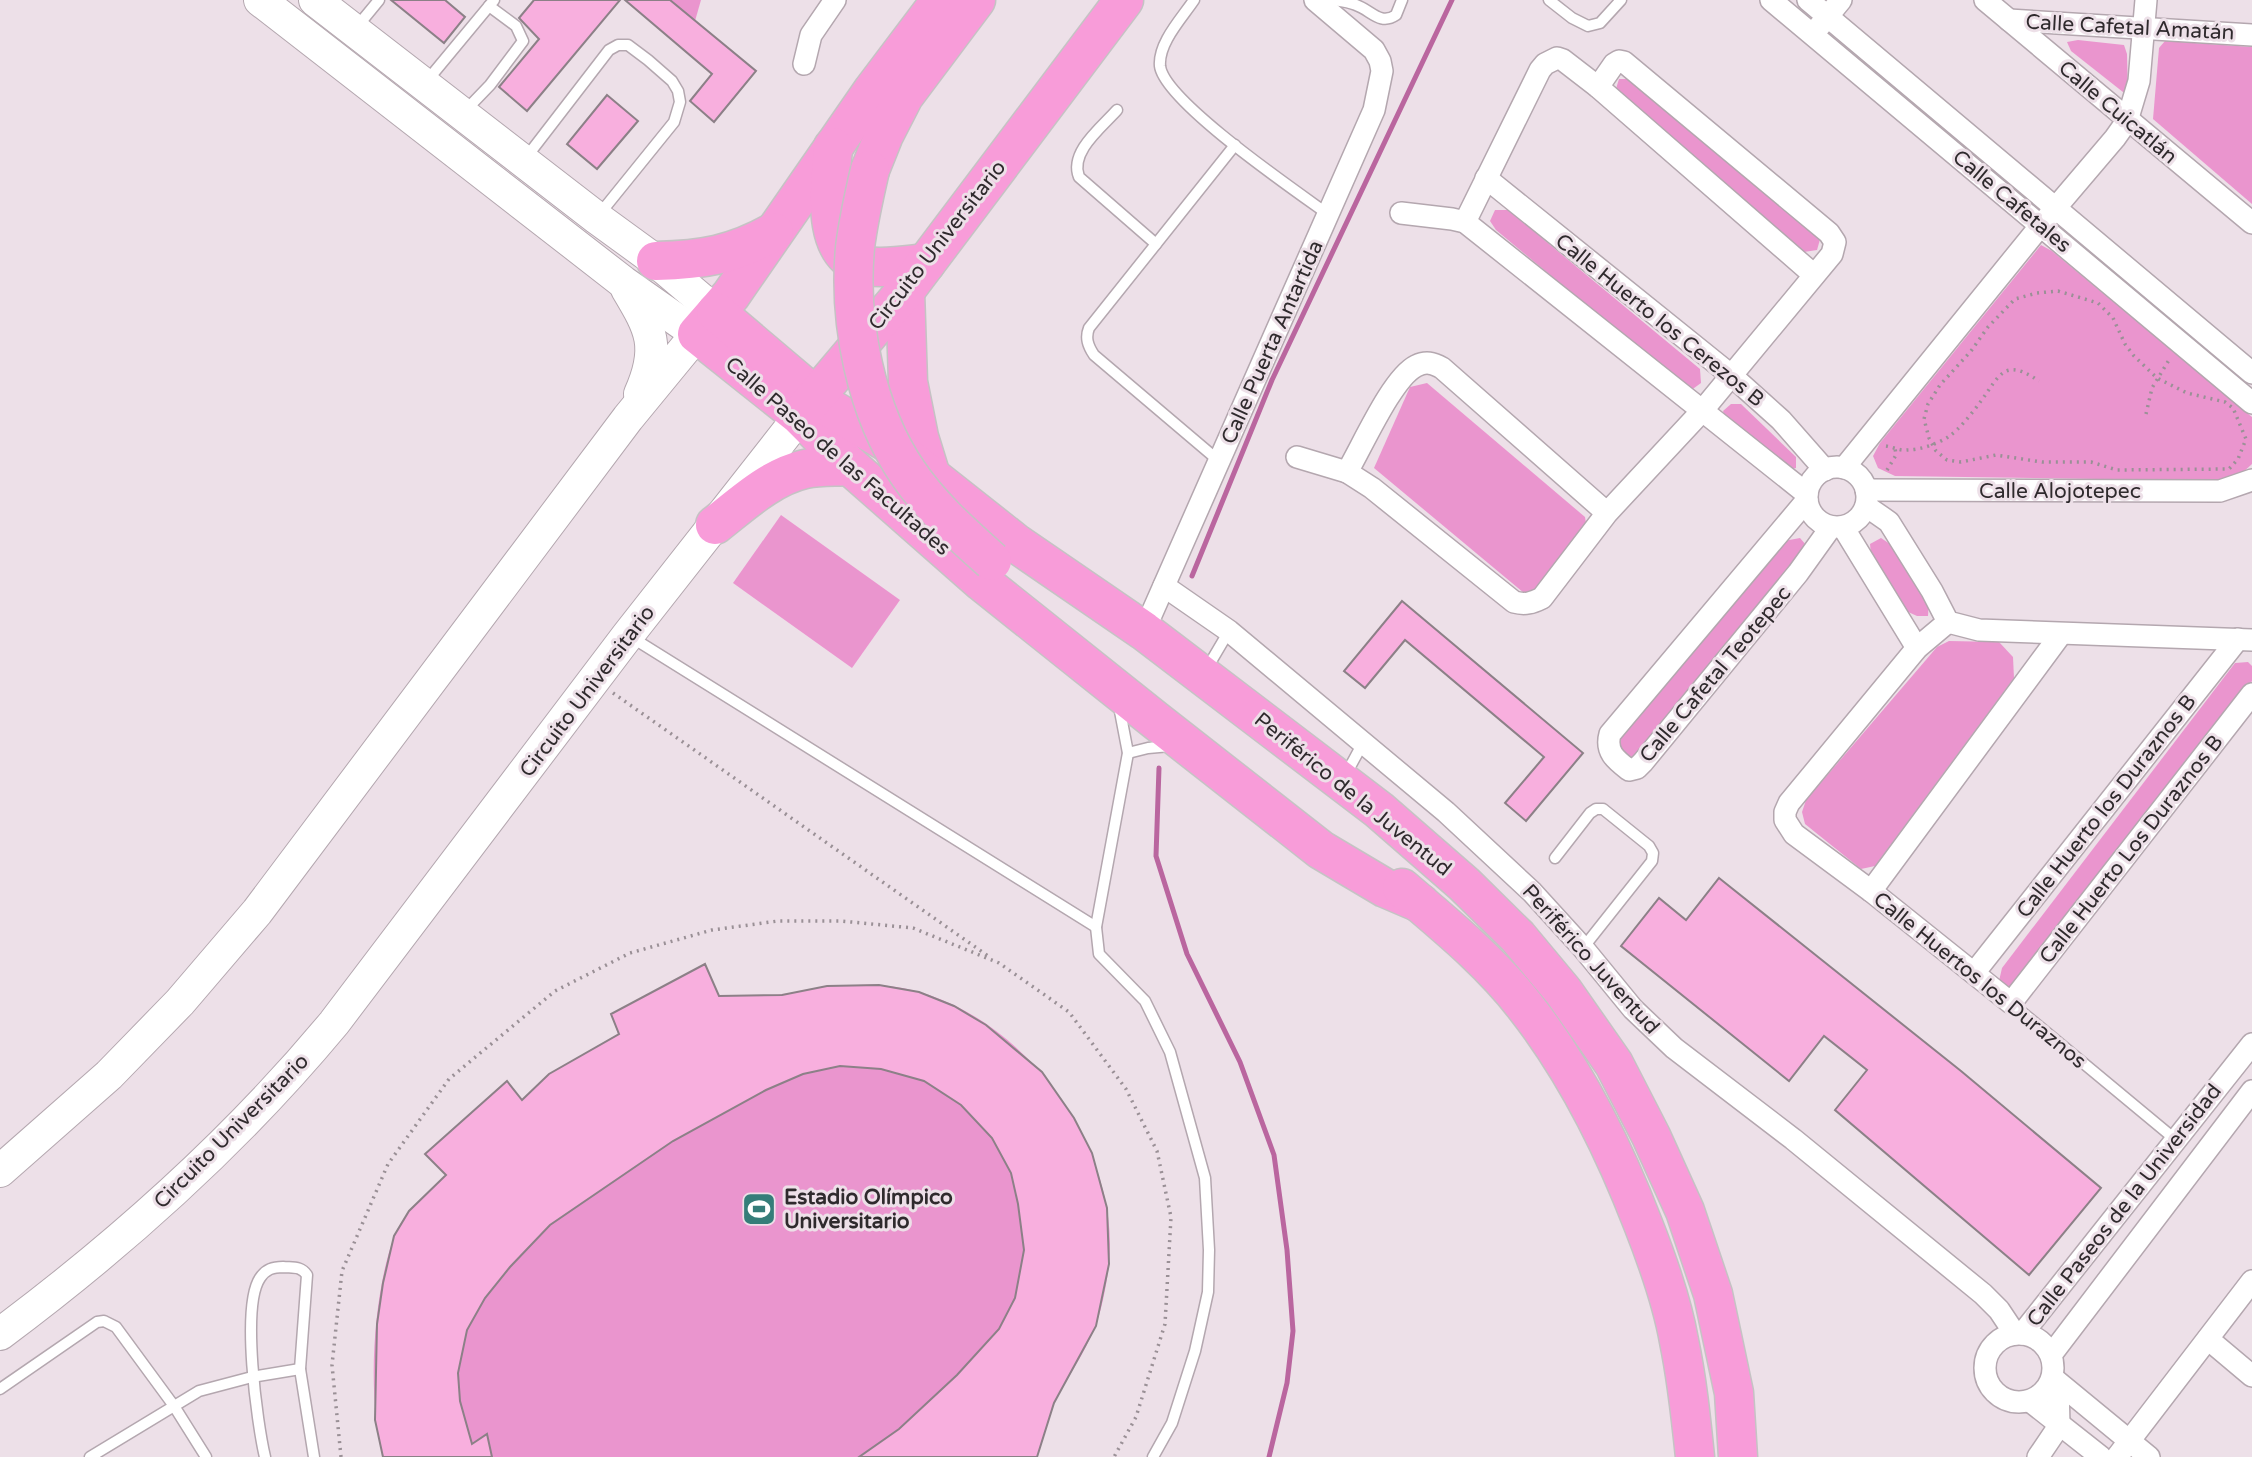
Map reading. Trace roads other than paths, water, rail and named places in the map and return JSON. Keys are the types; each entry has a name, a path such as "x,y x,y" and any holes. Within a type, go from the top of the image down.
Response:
{"highway":[{"name":"Periférico de la Juventud","path":"976,0 904,96 870,170 855,250 856,309 862,355 873,401 890,442 907,472 950,523 992,561 1319,816 1468,943 1524,1005 1564,1062 1598,1119 1624,1174 1657,1259 1679,1339 1695,1457"},
{"name":"Circuito Universitario","path":"808,407 915,277 1124,0"},
{"path":"707,323 731,295 930,4"},
{"path":"847,127 830,219 838,244 855,262 915,277 908,382 927,473 905,495 902,514"},
{"path":"656,261 687,261 713,257 744,248 774,232"},
{"name":"Calle Paseo de las Facultades","path":"707,323 808,407 850,467 982,582 1112,685 1166,738 1321,850 1385,888 1420,903"},
{"name":"Periférico de la Juventud","path":"808,407 828,407 893,446 1017,544 1144,631 1379,810 1464,884 1518,937 1563,991 1614,1064 1651,1136 1685,1212 1713,1294 1734,1393 1738,1457"},
{"path":"715,525 767,485 789,474 807,469 850,467"}],"main road":[{"name":"Calle Paseo de las Facultades","path":"260,0 623,282 707,323"},
{"name":"Calle Paseo de las Facultades","path":"315,0 523,162 656,261 707,323"},
{"path":"623,282 647,322 652,342 650,365 628,418"},
{"path":"0,1171 109,1075 180,1002 257,912 628,418 707,323"},
{"name":"Circuito Universitario","path":"0,1334 128,1233 224,1144 295,1070 334,1023 628,635 808,407"}],"street":[{"path":"804,64 811,35 835,0"},
{"name":"Calle Puerta Antartida","path":"1144,631 1379,96 1382,71 1374,50 1314,0"},
{"name":"Calle Cafetales","path":"1771,0 2252,403"},
{"name":"Calle Cafetales","path":"1808,0 1834,8 2056,208 2252,373"},
{"name":"Calle Cuicatlán","path":"1985,0 2252,223"},
{"path":"1948,622 1917,648 1837,527 1815,517 1807,497 1813,480 1834,469 2127,121 2140,81 2146,0"},
{"path":"1813,35 1834,8"},
{"name":"Calle Cafetal Amatán","path":"2009,20 2252,35"},
{"path":"1401,213 1465,222 1545,64 1557,58 1598,87 1814,275"},
{"path":"1297,457 1348,472 1372,488 1514,602 1528,604 1542,598 1608,513 1732,376 1835,248 1833,237 1829,233 1624,62 1614,64 1598,87"},
{"name":"Calle Huerto los Cerezos B","path":"1486,178 1732,376 1834,469"},
{"name":"Calle Huerto los Cerezos B","path":"1465,222 1807,497"},
{"path":"1348,472 1381,410 1404,375 1414,366 1428,362 1442,368 1608,513"},
{"path":"1834,469 1858,476 1866,498 1889,522 1948,622 1979,630 2245,640"},
{"name":"Calle Alojotepec","path":"1866,498 2220,491 2252,480"},
{"name":"Calle Cafetal Teotepec","path":"1807,497 1610,734 1609,751 1615,759 1629,770 1637,768 1837,527"},
{"path":"1837,527 1857,520 1866,498"},
{"name":"Periférico Juventud","path":"1164,586 1228,631 1364,741 1494,855 1532,892 1652,1029 1793,1139 1983,1294 2019,1334"},
{"path":"1871,891 2061,634"},
{"name":"Calle Huerto los Duraznos B","path":"1974,973 2245,640"},
{"name":"Calle Huertos los Duraznos","path":"1917,648 1788,803 1785,820 1794,834 1871,891 2011,1003"},
{"name":"Calle Huerto Los Duraznos B","path":"2011,1003 2252,694"},
{"name":"Calle Paseos de la Universidad","path":"2019,1334 2113,1222 2252,1044"},
{"name":"Calle Paseos de la Universidad","path":"2051,1354 2252,1091"},
{"path":"2113,1222 2137,1240"},
{"path":"2123,1449 2252,1281"},
{"path":"2038,1457 2059,1426 2054,1366 2051,1354 2040,1340 2019,1334 2004,1337 1995,1344 1985,1364 1990,1386 1997,1395 2007,1401 2030,1401 2040,1396 2055,1380"},
{"path":"2208,1339 2252,1376"},
{"path":"2055,1380 2123,1449 2149,1457"},
{"path":"2030,1401 2101,1457"}],"lane":[{"path":"354,30 379,0"},
{"path":"1194,0 1163,50 1160,64 1163,76 1181,100 1235,145 1329,215"},
{"path":"1334,0 1358,5 1378,19 1384,20 1396,15 1402,0"},
{"path":"1549,0 1572,18 1588,26 1600,23 1621,0"},
{"path":"424,85 491,3 516,26 523,41 491,85 462,114"},
{"path":"523,162 609,50 618,45 628,45 648,60 672,81 678,91 680,102 674,121 597,218"},
{"path":"1117,110 1082,150 1076,161 1076,169 1080,177 1156,244"},
{"path":"1219,461 1094,355 1088,343 1089,328 1235,145"},
{"path":"1203,676 1228,631"},
{"path":"628,635 1096,927"},
{"path":"1112,685 1125,727 1128,753 1096,927 1099,954 1145,1001 1170,1052 1205,1178 1209,1250 1208,1292 1195,1351 1172,1423 1153,1457"},
{"path":"1128,753 1166,738"},
{"path":"1342,782 1364,741"},
{"path":"1555,858 1596,808 1603,809 1649,846 1653,853 1652,861 1583,948"},
{"name":"Calle Huertos los Duraznos","path":"2011,1003 2176,1140"},
{"path":"265,1457 252,1377 254,1296 260,1278 267,1270 275,1267 300,1268 307,1275 300,1369 314,1457"},
{"path":"0,1389 97,1322 104,1321 116,1327 174,1406 206,1457"},
{"path":"90,1457 199,1391 252,1377 300,1369"}],"waterway":[{"path":"1192,576 1272,380 1452,0"},
{"path":"1159,768 1156,856 1187,954 1240,1062 1274,1155 1287,1250 1293,1331 1287,1383 1269,1457"}],"place":[{"name":"Estadio Olímpico Universitario","path":"759,1209"}]}
